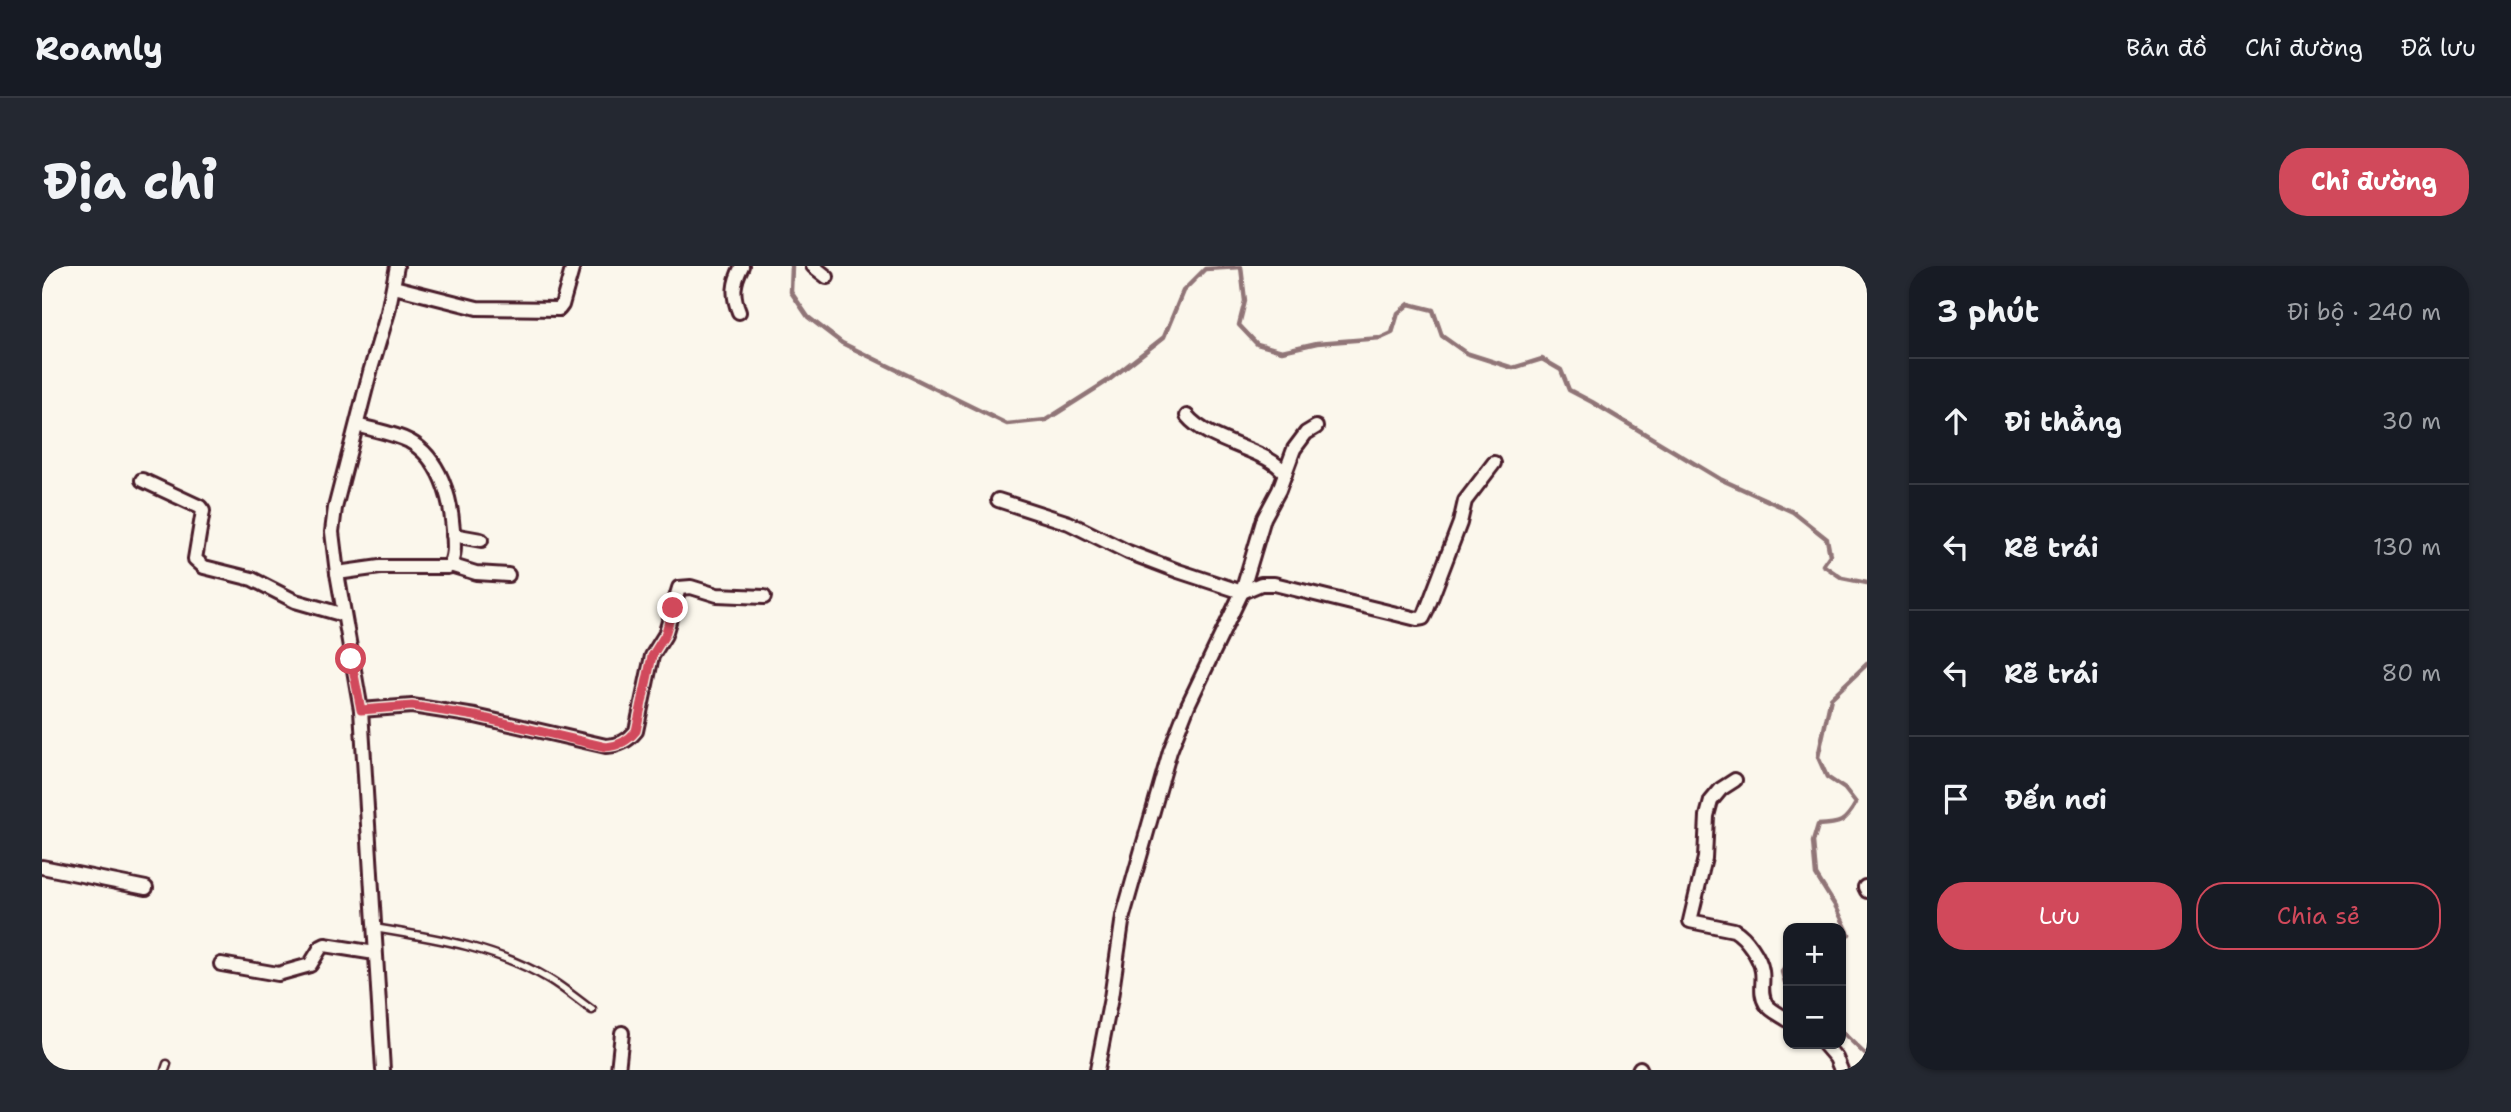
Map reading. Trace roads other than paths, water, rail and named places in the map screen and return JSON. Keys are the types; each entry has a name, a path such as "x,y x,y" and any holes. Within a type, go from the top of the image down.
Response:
{"street":[{"path":"383,1070 381,1014 372,927 361,710 337,573 332,524 394,287 397,266"},
{"path":"394,287 477,308 559,309 573,266"},
{"path":"739,312 734,300 734,280 742,266"},
{"path":"813,266 827,277"},
{"path":"1188,416 1199,429 1269,460 1285,474"},
{"path":"357,425 408,441 420,449 435,466 451,507 454,550 450,565"},
{"path":"1097,1070 1123,916 1163,770 1188,705 1242,592 1264,518 1279,490 1298,442 1316,427"},
{"path":"998,500 1069,523 1128,552 1178,572 1242,592 1261,584 1274,584 1423,618 1460,523 1465,501 1494,463"},
{"path":"142,480 200,507 203,511 195,559 204,567 252,579 295,601 344,615"},
{"path":"453,535 481,540"},
{"path":"337,573 380,567 450,565 476,573 508,575"},
{"path":"361,710 412,706 475,716 606,747 615,746 636,731 652,656 665,635 679,588 691,587 716,595 764,597"},
{"path":"1735,780 1721,789 1711,802 1707,816 1705,858 1690,921 1734,930 1747,941 1762,970 1763,998 1769,1008 1783,1017"},
{"path":"42,867 146,888"},
{"path":"220,964 278,974 310,965 325,945 375,953"},
{"path":"618,1070 622,1033"},
{"path":"1828,1049 1841,1070"}],"lane":[{"path":"372,927 464,943 515,962 550,979 593,1010"}],"waterway":[{"path":"792,266 791,292 808,317 842,343 1007,424 1046,420 1109,380 1164,337 1183,291 1205,269 1241,267 1245,301 1239,325 1257,344 1282,351 1317,343 1381,338 1392,333 1398,313 1409,304 1433,310 1442,336 1466,353 1513,368 1542,359 1561,370 1569,390 1720,479 1793,512 1827,539 1830,555 1823,565 1842,578 1867,583"},
{"path":"1844,923 1816,875 1813,842 1818,825 1841,821 1849,815 1856,803 1845,789 1827,777 1818,757 1831,698 1867,664"},
{"path":"1846,928 1849,934 1846,936"},
{"path":"1783,970 1783,976"},
{"path":"1846,1036 1867,1056"}]}
